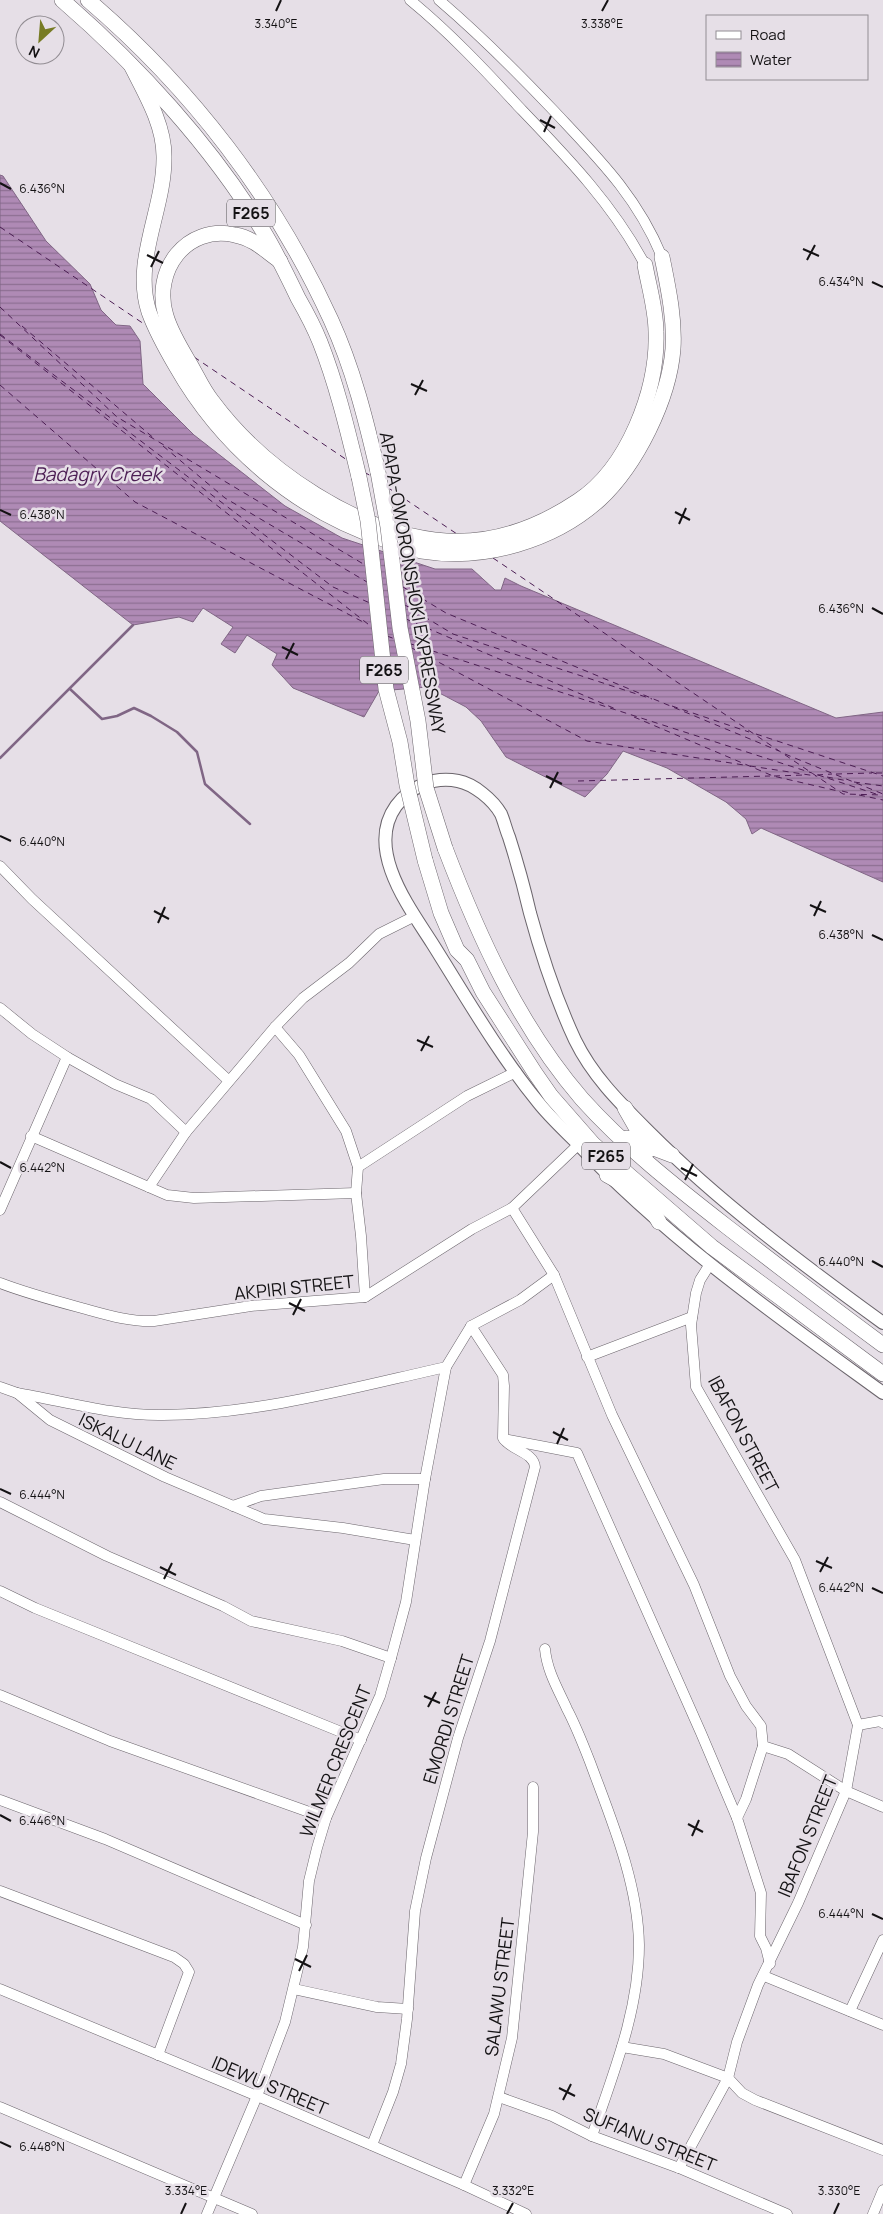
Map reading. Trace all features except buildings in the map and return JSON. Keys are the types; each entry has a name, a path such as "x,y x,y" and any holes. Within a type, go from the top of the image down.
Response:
{"highway":[{"name":"APAPA-OWORONSHOKI EXPRESSWAY","path":"62,0 131,65 223,172 263,230 280,261 326,358 341,404 368,521 386,689 425,860 441,913 457,950 467,960 502,1024 551,1096 593,1144 613,1172 663,1216 883,1374"},
{"name":"APAPA-OWORONSHOKI EXPRESSWAY","path":"88,0 150,57 189,100 253,180 278,219 332,320 351,369 378,472 388,527 400,628 418,721 426,788 472,917 513,1000 546,1052 582,1098 605,1123 660,1174 788,1274 883,1344"},
{"path":"131,65 159,126 164,154 162,183 144,266 144,286 149,312 163,344 193,397 229,439 266,474 311,507 354,529 421,551 456,553 493,550 529,541 565,525 594,505 619,478 639,447 658,410 669,370 673,350 671,299 662,257"},
{"path":"280,261 250,240 235,234 214,233 197,238 184,247 173,259 164,276 163,295 166,316 181,349 211,401 281,471 320,498 351,515 405,534 449,541 491,538 517,532 543,522 586,496 615,464 644,408 655,368 656,328 645,265"},
{"path":"625,1108 648,1146 660,1174"},
{"path":"605,1123 625,1138 672,1155"},
{"path":"613,1172 644,1195 663,1216"}],"main road":[{"name":"APAPA-OWORONSHOKI EXPRESSWAY","path":"613,1172 578,1145 539,1103 516,1072 415,916 394,878 388,858 386,827 392,811 414,787 456,780 470,785 487,797 501,814 517,861 537,939 552,985 577,1044 599,1081 672,1155 720,1198 883,1323"},
{"name":"APAPA-OWORONSHOKI EXPRESSWAY","path":"663,1216 710,1264 761,1304 883,1393"}],"street":[{"path":"410,0 475,61 592,186 629,235 645,265"},
{"path":"439,0 503,58 617,179 640,211 662,257"},
{"path":"0,866 32,899 228,1080"},
{"path":"149,1187 186,1132 228,1080 275,1027 304,998 349,963 379,934 415,916"},
{"path":"2,1009 32,1034 67,1057 116,1084 151,1099 186,1132"},
{"path":"0,1022 2,1009"},
{"path":"275,1027 299,1055 346,1131 358,1167 356,1194 361,1236 364,1297"},
{"path":"0,1210 30,1136 67,1057"},
{"path":"358,1167 467,1096 516,1072"},
{"path":"30,1136 167,1195 194,1198 356,1194"},
{"name":"AKPIRI STREET","path":"0,1283 81,1308 139,1322 251,1306 364,1297 472,1229 512,1208 578,1145"},
{"path":"512,1208 554,1275 612,1415 694,1584 730,1676 746,1706 761,1726 763,1746 746,1798 737,1818"},
{"name":"IBAFON STREET","path":"679,2168 728,2078 758,1985 770,1964 798,1903 846,1791 858,1725 795,1560 696,1387 691,1325 698,1286 710,1264"},
{"path":"0,1387 17,1393 122,1413 162,1415 230,1411 316,1397 446,1367 471,1326 520,1300 554,1275"},
{"path":"587,1357 692,1317"},
{"path":"471,1326 502,1376 504,1386 503,1438 577,1453 737,1818 761,1893 760,1936 766,1948 770,1964"},
{"name":"WILMER CRESCENT","path":"207,2214 257,2096 285,2022 294,1989 306,1925 309,1881 326,1818 380,1696 391,1658 406,1602 425,1479 446,1367"},
{"name":"ISKALU LANE","path":"17,1393 50,1420 165,1478 270,1521 343,1528 415,1540"},
{"name":"EMORDI STREET","path":"372,2146 393,2092 400,2064 408,2009 416,1911 426,1858 458,1738 490,1641 535,1467 532,1458 505,1443 503,1438"},
{"path":"233,1506 261,1496 384,1479 425,1479"},
{"path":"0,1502 107,1556 223,1606 251,1621 342,1641 391,1658"},
{"path":"0,1591 36,1608 361,1740"},
{"path":"545,1649 551,1677 580,1737 608,1812 633,1900 639,1944 634,1996 622,2047 592,2136"},
{"path":"0,1694 110,1741 326,1818"},
{"path":"858,1725 880,1721 883,1723"},
{"path":"763,1746 788,1754 846,1791 883,1807"},
{"name":"SALAWU STREET","path":"464,2185 487,2133 499,2097 512,2038 533,1832 533,1787"},
{"path":"0,1800 105,1839 306,1925"},
{"path":"0,1891 174,1957 184,1964 189,1972 158,2055"},
{"path":"850,2011 883,1940"},
{"path":"764,1976 883,2025"},
{"name":"IDEWU STREET","path":"0,1989 257,2096 464,2185 526,2214"},
{"path":"294,1989 377,2007 408,2009"},
{"path":"622,2047 664,2054 728,2078 742,2093 755,2100 883,2150"},
{"name":"SUFIANU STREET","path":"499,2097 552,2116 592,2136 679,2168 787,2214"},
{"path":"0,2107 252,2214"},
{"path":"873,2214 883,2190"}],"water":[{"name":"Badagry Creek","path":"0,175 3,176 46,241 90,284 101,310 116,325 130,326 140,341 143,384 194,435 285,506 342,538 435,569 472,569 495,590 501,590 505,578 836,718 883,712 883,882 761,828 752,834 746,819 726,802 667,768 623,751 607,774 585,797 506,757 481,721 466,707 428,687 379,691 364,717 293,688 272,665 277,654 247,635 235,653 221,644 233,627 203,608 193,622 179,617 133,625 0,521"}],"waterway":[{"path":"0,758 133,625"},
{"path":"70,689 102,719 117,716 134,708 177,732 197,752 205,784 250,824"}],"ferry route":[{"path":"0,227 147,326"},
{"path":"0,307 117,417 365,565"},
{"path":"22,326 156,440"},
{"path":"0,334 333,587 370,603"},
{"path":"0,335 373,628"},
{"path":"194,357 347,460"},
{"path":"0,385 135,502 365,623"},
{"path":"163,446 225,498 367,582"},
{"path":"364,472 371,476"},
{"path":"387,487 457,534"},
{"path":"493,558 843,794 883,795"},
{"path":"403,587 446,613 779,751"},
{"path":"405,605 453,634 652,699"},
{"path":"406,619 618,710"},
{"path":"387,636 395,639"},
{"path":"411,644 812,773"},
{"path":"410,647 587,741 744,765"},
{"path":"672,706 749,732"},
{"path":"634,717 773,776 838,791"},
{"path":"756,734 883,776"},
{"path":"785,754 883,794"},
{"path":"750,766 816,776"},
{"path":"836,774 872,773"},
{"path":"876,773 883,773"},
{"path":"817,775 832,774"},
{"path":"774,776 805,775"},
{"path":"818,775 876,794"},
{"path":"578,781 770,776"},
{"path":"827,777 848,781"},
{"path":"854,782 883,786"},
{"path":"842,791 850,793"},
{"path":"859,795 883,800"}]}
